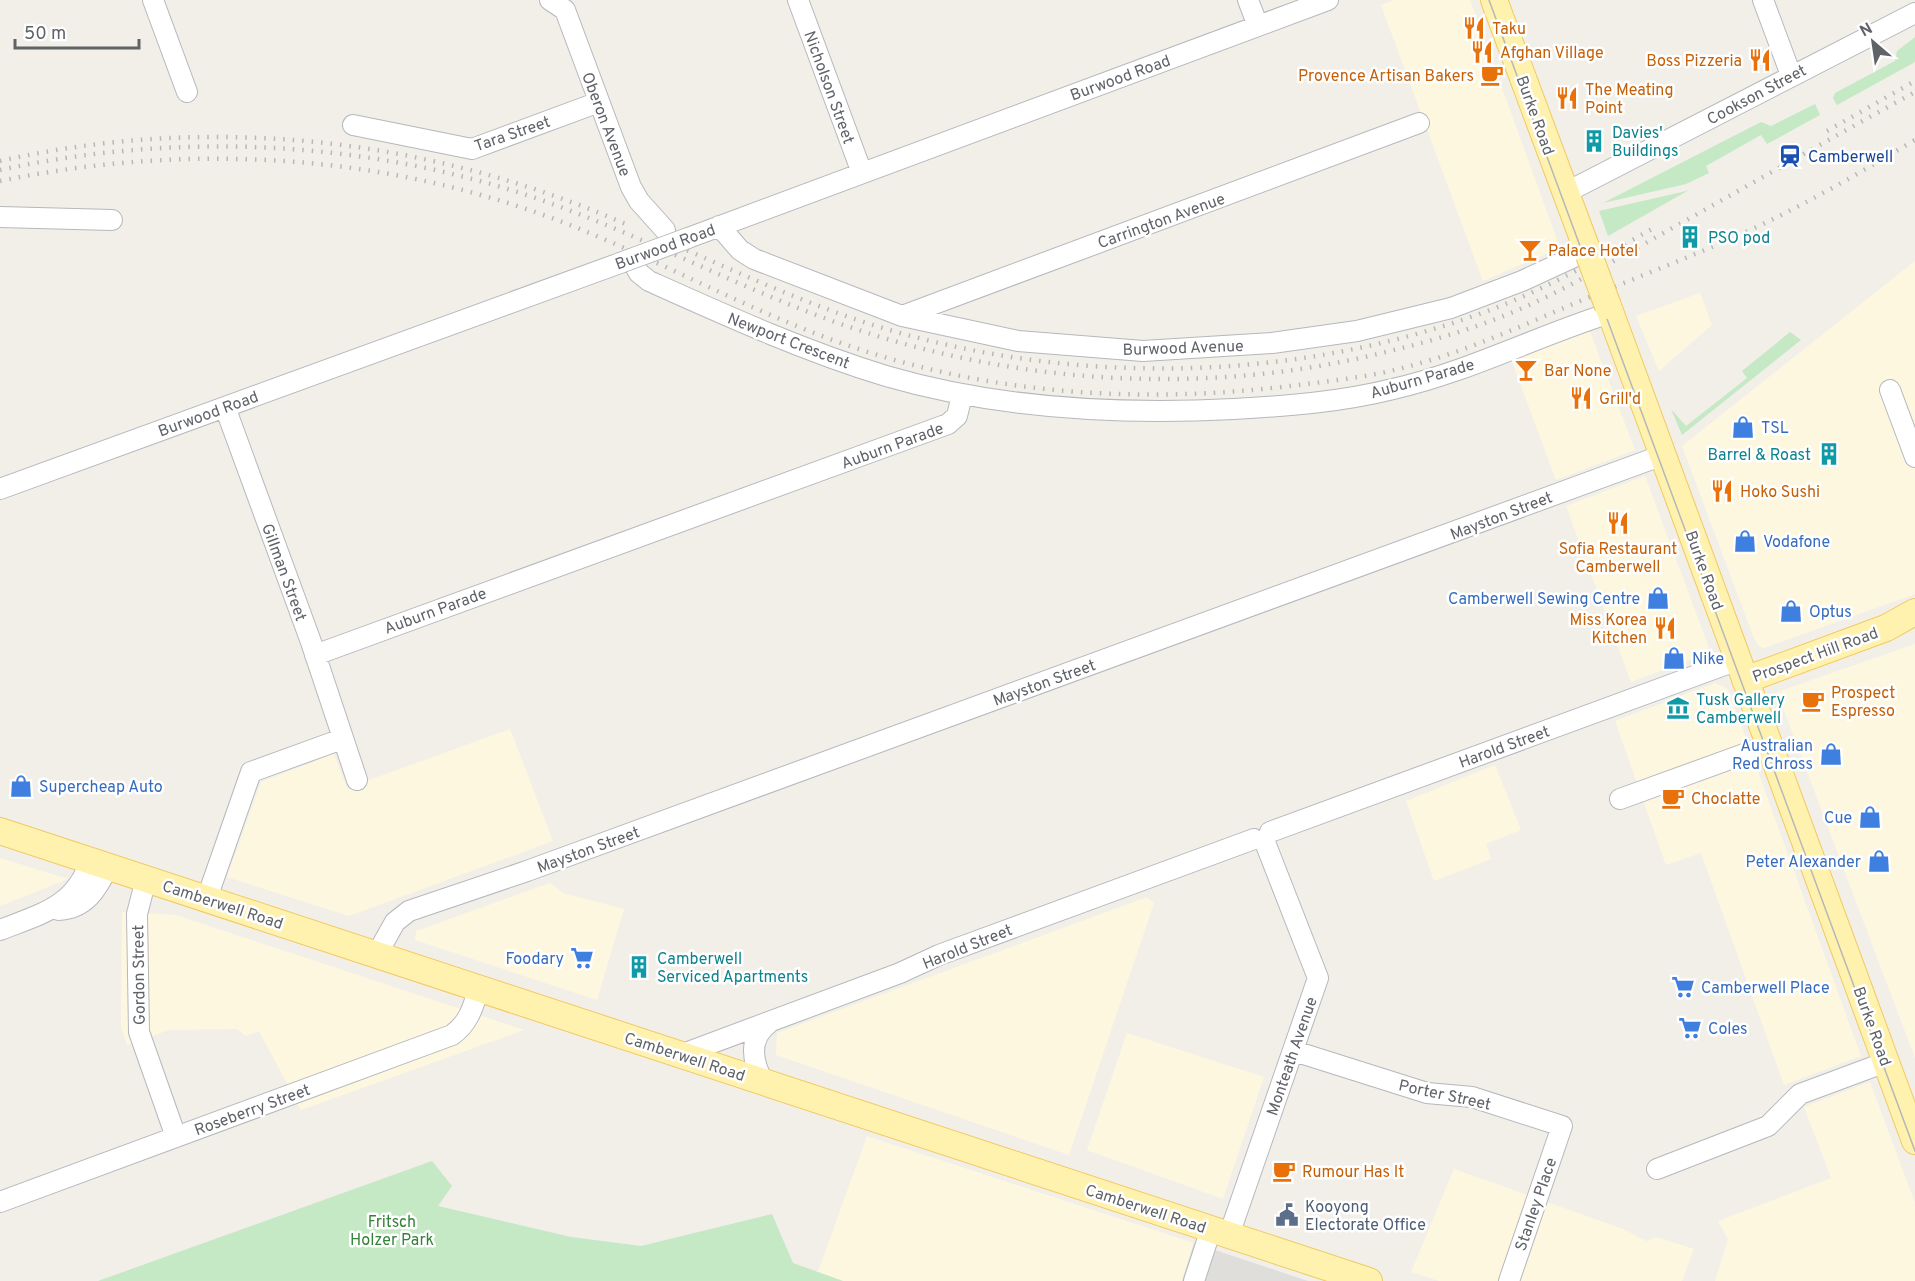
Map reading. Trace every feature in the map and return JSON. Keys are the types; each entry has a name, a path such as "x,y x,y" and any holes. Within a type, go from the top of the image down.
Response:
{"main road":[{"name":"Burke Road","path":"1494,0 1915,1141"},
{"name":"Prospect Hill Road","path":"1886,628 1915,612"},
{"name":"Prospect Hill Road","path":"1741,670 1886,628 1915,625"},
{"name":"Camberwell Road","path":"0,831 1369,1281"}],"street":[{"path":"153,0 187,92"},
{"name":"Oberon Avenue","path":"550,0 565,10 634,193 675,238"},
{"name":"Nicholson Street","path":"798,0 862,173"},
{"path":"1248,0 1258,26"},
{"name":"Burwood Road","path":"0,489 629,263 675,238 719,226 1328,0"},
{"path":"1763,0 1791,75"},
{"name":"Cookson Street","path":"1565,193 1915,13"},
{"name":"Tara Street","path":"353,125 472,149 599,102"},
{"name":"Carrington Avenue","path":"902,316 1419,123"},
{"path":"0,217 112,220"},
{"name":"Burwood Avenue","path":"719,226 740,250 754,259 902,316 1018,341 1143,351 1272,343 1356,331 1451,308 1588,253"},
{"name":"Newport Crescent","path":"629,263 649,281 791,344 887,376 962,395"},
{"name":"Auburn Parade","path":"315,655 948,424 957,416 962,395 1022,404 1129,411 1241,409 1325,401 1377,393 1417,383 1609,309"},
{"path":"1890,390 1915,457"},
{"name":"Gillman Street","path":"225,407 315,655 357,780"},
{"name":"Mayston Street","path":"383,956 402,930 425,907 1663,455"},
{"name":"Harold Street","path":"680,1054 900,974 939,955 1741,670"},
{"path":"207,898 251,772 342,739"},
{"path":"1620,799 1769,745"},
{"name":"Monteath Avenue","path":"1194,1281 1220,1232 1294,1051 1318,978 1263,839"},
{"path":"0,930 49,910 78,889 99,864"},
{"name":"Gordon Street","path":"146,879 137,914 139,1032 176,1137"},
{"name":"Roseberry Street","path":"0,1202 452,1035 462,1028 469,1017 478,988"},
{"path":"763,1081 754,1060 755,1040 759,1031 769,1023"},
{"name":"Porter Street","path":"1294,1051 1427,1093 1472,1097 1562,1126"},
{"path":"1657,1168 1768,1126 1781,1116 1794,1097 1886,1062"},
{"name":"Stanley Place","path":"1509,1281 1562,1126"}],"shaded area":[{"path":"1394,0 1470,0 1560,248 1483,281 1381,5"},
{"path":"1915,261 1915,594 1764,648 1758,646 1682,446"},
{"path":"1700,293 1712,325 1659,371 1636,316"},
{"path":"1589,329 1635,450 1556,480 1511,359"},
{"path":"1645,476 1709,648 1706,654 1631,682 1566,506"},
{"path":"1915,644 1915,1058 1777,692"},
{"path":"1715,683 1728,689 1861,1056 1784,1085 1701,853 1666,865 1615,721"},
{"path":"510,729 553,841 349,916 227,877 261,782 334,754 347,788"},
{"path":"1495,765 1521,830 1486,844 1491,859 1434,881 1406,801"},
{"path":"0,858 68,879 0,906"},
{"path":"550,883 563,893 624,909 597,1000 415,940 416,931"},
{"path":"1147,897 1154,903 1069,1155 776,1055 777,1033"},
{"path":"122,912 176,915 524,1030 301,1110 259,1031 246,1036 237,1029 169,1030 127,1045 121,1028"},
{"path":"1127,1033 1264,1077 1223,1199 1087,1150"},
{"path":"1870,1082 1915,1203 1915,1281 1715,1281 1728,1239 1718,1221 1831,1178 1804,1107"},
{"path":"867,1136 1194,1243 1182,1281 843,1281 818,1272"},
{"path":"1454,1169 1623,1229 1646,1241 1656,1237 1694,1249 1682,1281 1439,1281 1411,1272"},
{"path":"1194,1243 1308,1281 1182,1281"}],"green space":[{"path":"1915,37 1915,62 1837,105 1833,98 1835,93 1895,61 1897,51"},
{"path":"1815,104 1820,115 1767,144 1761,135 1706,166 1709,173 1686,184 1603,203 1761,122 1771,126"},
{"path":"1689,190 1608,236 1599,211"},
{"path":"1790,332 1801,340 1682,435 1671,409 1686,426 1747,378 1742,371"},
{"name":"Fritsch Holzer Park","path":"432,1161 452,1186 438,1206 571,1237 641,1246 772,1214 793,1263 843,1281 98,1281"}],"tram line":[{"path":"1489,0 1915,1151"}],"railway":[{"path":"1827,131 1915,81"},
{"path":"0,170 63,158 188,147 252,147 315,151 377,159 439,171 541,200 619,230 811,313 877,336 944,354 1013,367 1082,376 1152,379 1222,377 1291,370 1360,358 1434,340 1506,315 1592,273 1915,92"},
{"path":"0,161 80,146 160,139 240,137 320,142 399,154 478,172 555,196 630,226"},
{"path":"0,181 71,169 143,161 215,159 286,161 357,169 427,181 497,199 565,223 793,325 871,353 975,379 1027,387 1079,392 1184,394 1290,386 1350,378 1395,370 1435,359 1510,331 1745,232 1822,193 1915,140"},
{"path":"661,239 819,306 873,325 950,345 1028,359 1108,367 1187,368 1267,363 1346,351 1423,332 1518,299 1576,271 1652,229"}],"place":[{"name":"Taku","path":"1474,28"},
{"name":"Afghan Village","path":"1482,52"},
{"name":"Boss Pizzeria","path":"1760,60"},
{"name":"Provence Artisan Bakers","path":"1492,75"},
{"name":"The Meating Point","path":"1567,98"},
{"name":"Davies' Buildings","path":"1594,141"},
{"name":"Camberwell","path":"1790,156"},
{"name":"PSO pod","path":"1690,237"},
{"name":"Palace Hotel","path":"1530,250"},
{"name":"Bar None","path":"1526,370"},
{"name":"Grill'd","path":"1581,398"},
{"name":"TSL","path":"1743,427"},
{"name":"Barrel & Roast","path":"1829,454"},
{"name":"Hoko Sushi","path":"1722,491"},
{"name":"Sofia Restaurant Camberwell","path":"1618,523"},
{"name":"Vodafone","path":"1745,541"},
{"name":"Camberwell Sewing Centre","path":"1658,598"},
{"name":"Optus","path":"1791,611"},
{"name":"Miss Korea Kitchen","path":"1665,628"},
{"name":"Nike","path":"1674,658"},
{"name":"Prospect Espresso","path":"1813,701"},
{"name":"Tusk Gallery Camberwell","path":"1678,708"},
{"name":"Australian Red Chross","path":"1831,754"},
{"name":"Supercheap Auto","path":"21,786"},
{"name":"Choclatte","path":"1673,798"},
{"name":"Cue","path":"1870,817"},
{"name":"Peter Alexander","path":"1879,861"},
{"name":"Foodary","path":"582,958"},
{"name":"Camberwell Serviced Apartments","path":"639,967"},
{"name":"Camberwell Place","path":"1683,987"},
{"name":"Coles","path":"1690,1028"},
{"name":"Rumour Has It","path":"1284,1171"},
{"name":"Kooyong Electorate Office","path":"1287,1215"}]}
